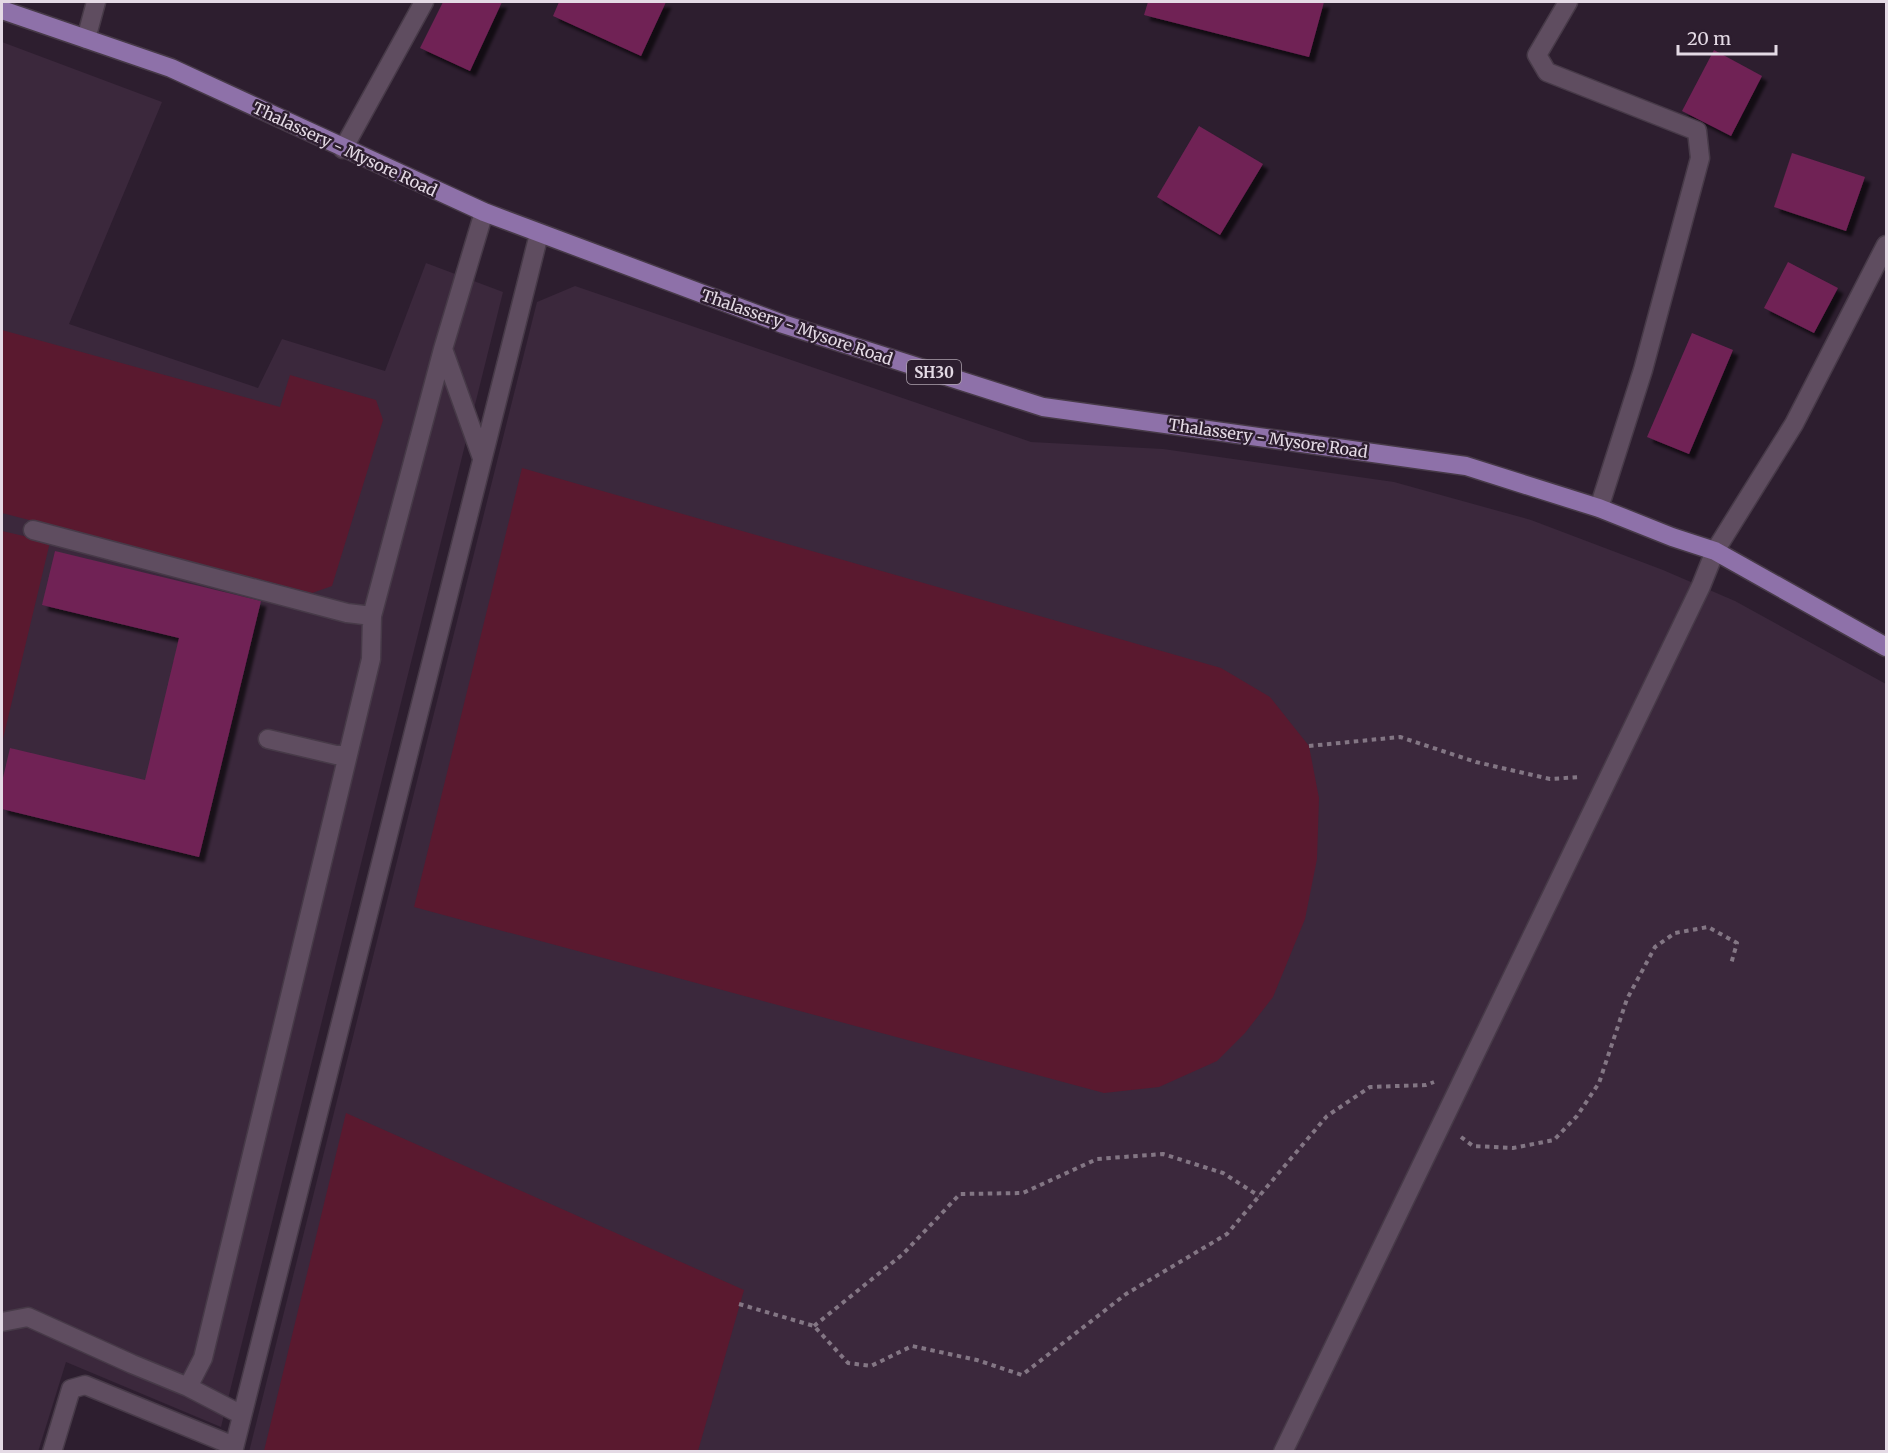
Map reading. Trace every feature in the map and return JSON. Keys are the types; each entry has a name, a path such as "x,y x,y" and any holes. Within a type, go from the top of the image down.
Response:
{"main road":[{"name":"Thalassery - Mysore Road","path":"2,10 171,68 483,212 783,324 1043,407 1466,466 1599,508 1671,537 1715,551 1887,647"}],"street":[{"path":"86,39 96,2"},
{"path":"343,149 423,2"},
{"path":"1568,2 1537,55 1547,72 1697,131 1700,158 1643,370 1599,508"},
{"path":"188,1387 203,1358 371,659 372,616 443,349 483,212"},
{"path":"52,1452 71,1389 85,1385 233,1449 539,234"},
{"path":"1283,1452 1701,586 1715,551 1794,424 1887,246"},
{"path":"443,349 482,458"},
{"path":"33,530 347,613 372,616"},
{"path":"268,739 336,756 347,755"},
{"path":"2,1322 28,1317 188,1387 242,1415"}],"path":[{"path":"1309,746 1400,737 1476,762 1550,779 1609,776"},
{"path":"1442,1123 1473,1146 1513,1148 1554,1140 1577,1116 1599,1083 1627,999 1655,947 1675,933 1708,927 1737,943 1731,964"},
{"path":"739,1304 814,1326 848,1363 872,1366 912,1346 977,1360 1022,1375 1126,1294 1227,1234 1328,1116 1370,1087 1426,1085 1466,1072"},
{"path":"814,1326 903,1254 960,1194 1023,1193 1097,1159 1163,1154 1223,1173 1259,1196"}],"shaded area":[{"path":"2,42 162,102 69,324 258,388 282,339 385,371 426,263 503,292 221,1427 66,1362 38,1452 2,1451"},
{"path":"575,286 1031,442 1163,449 1394,482 1531,520 1663,570 1735,601 1886,684 1886,1451 249,1452 537,302"},
{"path":"2,330 280,407 290,375 376,400 383,420 332,586 312,593 2,513"},
{"path":"522,468 1221,668 1270,697 1309,746 1319,798 1317,859 1305,919 1273,997 1245,1033 1217,1061 1159,1087 1104,1093 414,907"},
{"path":"2,531 50,542 2,743"},
{"path":"346,1113 744,1290 698,1451 264,1451"}],"building":[{"path":"443,2 502,2 470,71 420,48"},
{"path":"559,2 666,2 641,56 553,16"},
{"path":"1148,2 1324,2 1309,57 1144,15"},
{"path":"1714,50 1762,76 1731,136 1682,111"},
{"path":"1199,126 1263,164 1220,235 1157,197"},
{"path":"1792,153 1865,177 1846,231 1774,207"},
{"path":"1788,262 1838,288 1814,333 1764,308"},
{"path":"1692,333 1733,350 1689,454 1647,437"},
{"path":"55,551 261,601 199,857 2,809 2,782 10,748 145,780 179,638 42,605"}]}
